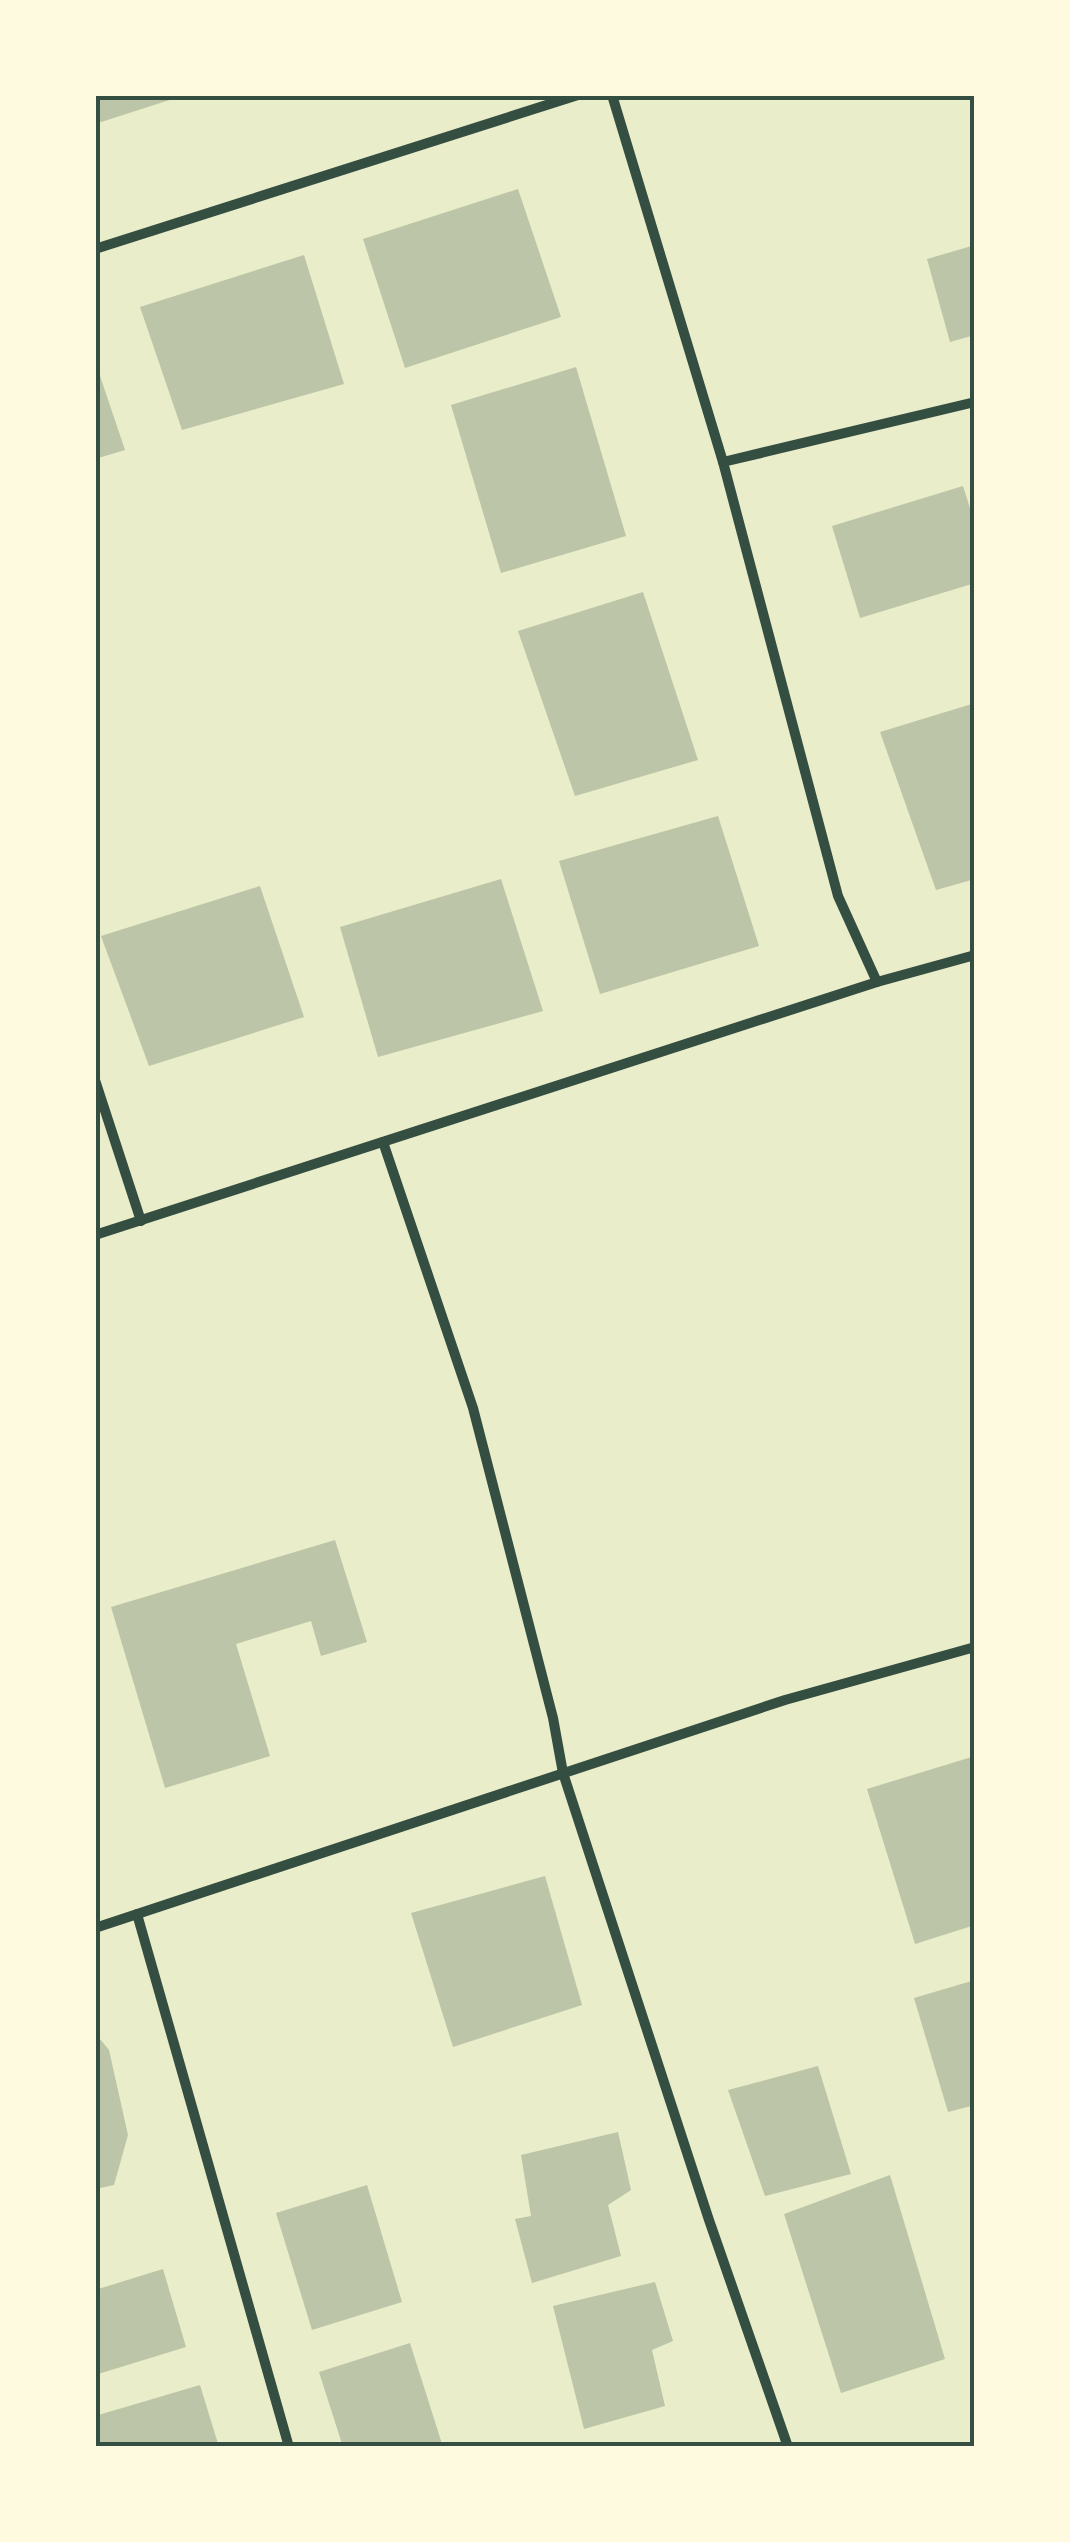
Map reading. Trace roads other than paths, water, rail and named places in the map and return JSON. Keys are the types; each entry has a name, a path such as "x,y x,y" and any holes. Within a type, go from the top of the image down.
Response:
{"street":[{"path":"95,249 578,95"},
{"path":"612,95 723,462 838,896 877,982"},
{"path":"723,462 975,402"},
{"path":"95,1235 877,982 975,954"},
{"path":"95,1080 141,1220"},
{"path":"383,1142 473,1408 553,1718 563,1773 709,2220 788,2447"},
{"path":"95,1928 785,1700 975,1647"},
{"path":"137,1914 290,2447"}]}
